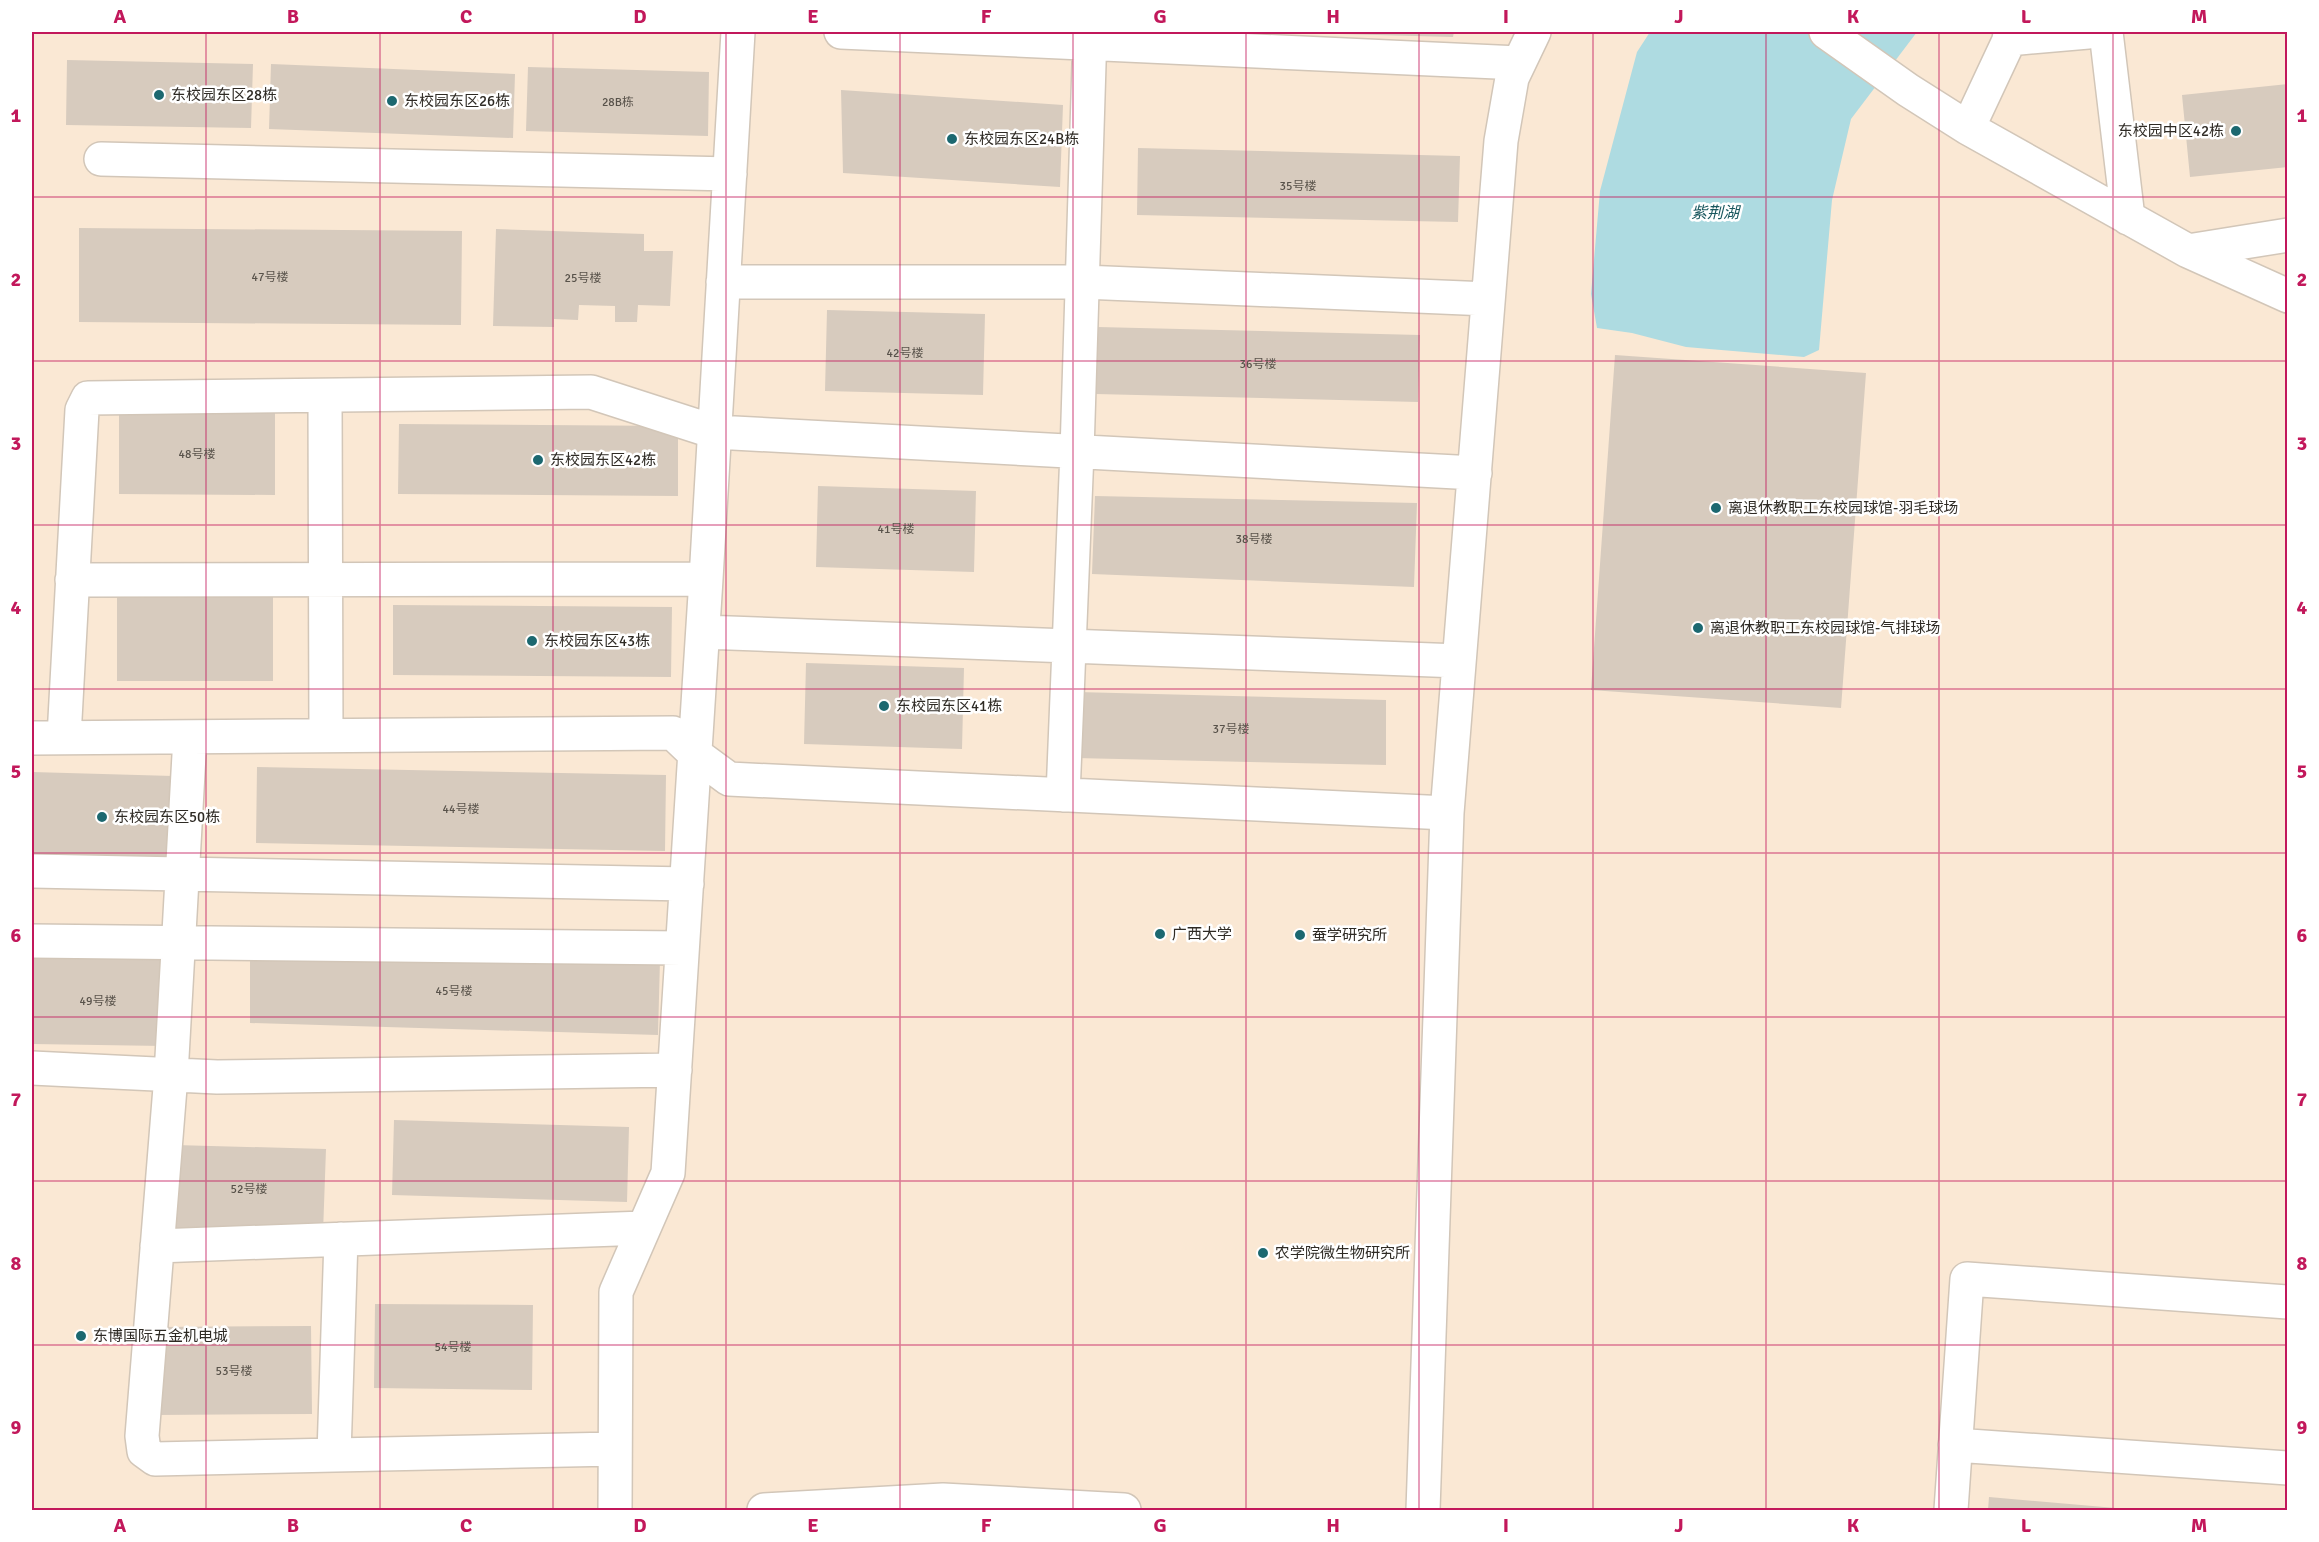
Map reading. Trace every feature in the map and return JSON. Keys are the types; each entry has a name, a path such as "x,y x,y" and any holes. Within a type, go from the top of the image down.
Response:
{"street":[{"path":"615,1510 616,1292 668,1173 703,632 738,32"},
{"path":"841,32 1090,37 1519,63"},
{"path":"1423,1510 1447,813 1501,141 1512,78 1534,32"},
{"path":"1826,32 1908,90 1968,128 2188,251 2288,296"},
{"path":"1968,128 2011,35 2088,32"},
{"path":"2106,32 2128,218"},
{"path":"1063,795 1090,37"},
{"path":"101,159 730,174"},
{"path":"2188,251 2288,235"},
{"path":"723,282 1083,282 1488,299"},
{"path":"64,737 82,410 88,398 591,392 715,432 1474,473"},
{"path":"325,396 326,735"},
{"path":"72,580 706,579"},
{"path":"703,632 1459,661"},
{"path":"32,738 673,733 695,754 729,779 1447,813"},
{"path":"190,737 171,1075 142,1436 144,1451 155,1459 615,1449"},
{"path":"32,872 687,884"},
{"path":"32,941 682,948"},
{"path":"32,1068 217,1077 675,1070"},
{"path":"157,1246 644,1228"},
{"path":"334,1454 341,1239"},
{"path":"1951,1510 1967,1279 2288,1302"},
{"path":"1955,1444 2288,1468"},
{"path":"764,1510 944,1505 1124,1510"}],"shaded area":[{"name":"广西大学","path":"32,32 2287,32 2287,1510 32,1510"}],"water":[{"name":"紫荆湖","path":"1650,32 1917,32 1851,119 1832,200 1819,350 1804,357 1686,347 1632,333 1597,328 1591,294 1600,191 1637,52"}],"building":[{"path":"1301,32 1454,32 1453,37"},
{"name":"东校园东区28栋","path":"67,60 253,64 251,128 66,125"},
{"name":"东校园东区26栋","path":"271,64 515,74 513,138 269,129"},
{"path":"528,67 709,72 708,136 526,131"},
{"name":"东校园中区42栋","path":"2288,84 2288,167 2190,177 2182,95"},
{"name":"东校园东区24B栋","path":"841,90 1063,105 1060,187 843,173"},
{"path":"1138,148 1460,156 1458,222 1137,215"},
{"path":"79,228 462,231 461,325 79,322"},
{"path":"496,229 644,234 644,251 673,251 670,306 638,305 637,322 615,322 615,306 579,305 578,320 554,319 554,327 493,326"},
{"path":"827,310 985,314 983,395 825,391"},
{"path":"1098,327 1420,335 1418,402 1096,394"},
{"path":"1615,355 1866,373 1841,708 1591,690"},
{"path":"119,413 275,413 275,495 119,494"},
{"name":"东校园东区42栋","path":"399,424 678,426 678,496 398,494"},
{"path":"818,486 976,491 974,572 816,567"},
{"path":"1095,496 1417,503 1414,587 1092,574"},
{"path":"117,597 273,597 273,681 117,681"},
{"name":"东校园东区43栋","path":"393,605 672,607 671,677 393,675"},
{"name":"东校园东区41栋","path":"806,663 964,668 962,749 804,744"},
{"path":"1077,692 1386,700 1386,765 1075,758"},
{"path":"257,767 666,775 665,851 256,843"},
{"name":"东校园东区50栋","path":"32,772 173,776 171,862 32,858"},
{"path":"250,952 660,960 658,1035 250,1023"},
{"path":"32,957 166,959 164,1046 32,1044"},
{"path":"394,1120 629,1127 627,1202 392,1195"},
{"path":"175,1145 326,1149 323,1233 172,1230"},
{"path":"375,1304 533,1305 532,1390 374,1388"},
{"path":"311,1326 312,1414 156,1415 155,1327"},
{"path":"1989,1497 2127,1509 2127,1510 1988,1510"}],"place":[{"name":"东校园东区28栋","path":"159,95"},
{"name":"东校园东区26栋","path":"392,101"},
{"name":"东校园中区42栋","path":"2236,131"},
{"name":"东校园东区24B栋","path":"952,139"},
{"name":"东校园东区42栋","path":"538,460"},
{"name":"离退休教职工东校园球馆-羽毛球场","path":"1716,508"},
{"name":"离退休教职工东校园球馆-气排球场","path":"1698,628"},
{"name":"东校园东区43栋","path":"532,641"},
{"name":"东校园东区41栋","path":"884,706"},
{"name":"东校园东区50栋","path":"102,817"},
{"name":"广西大学","path":"1160,934"},
{"name":"蚕学研究所","path":"1300,935"},
{"name":"农学院微生物研究所","path":"1263,1253"},
{"name":"东博国际五金机电城","path":"81,1336"}]}
